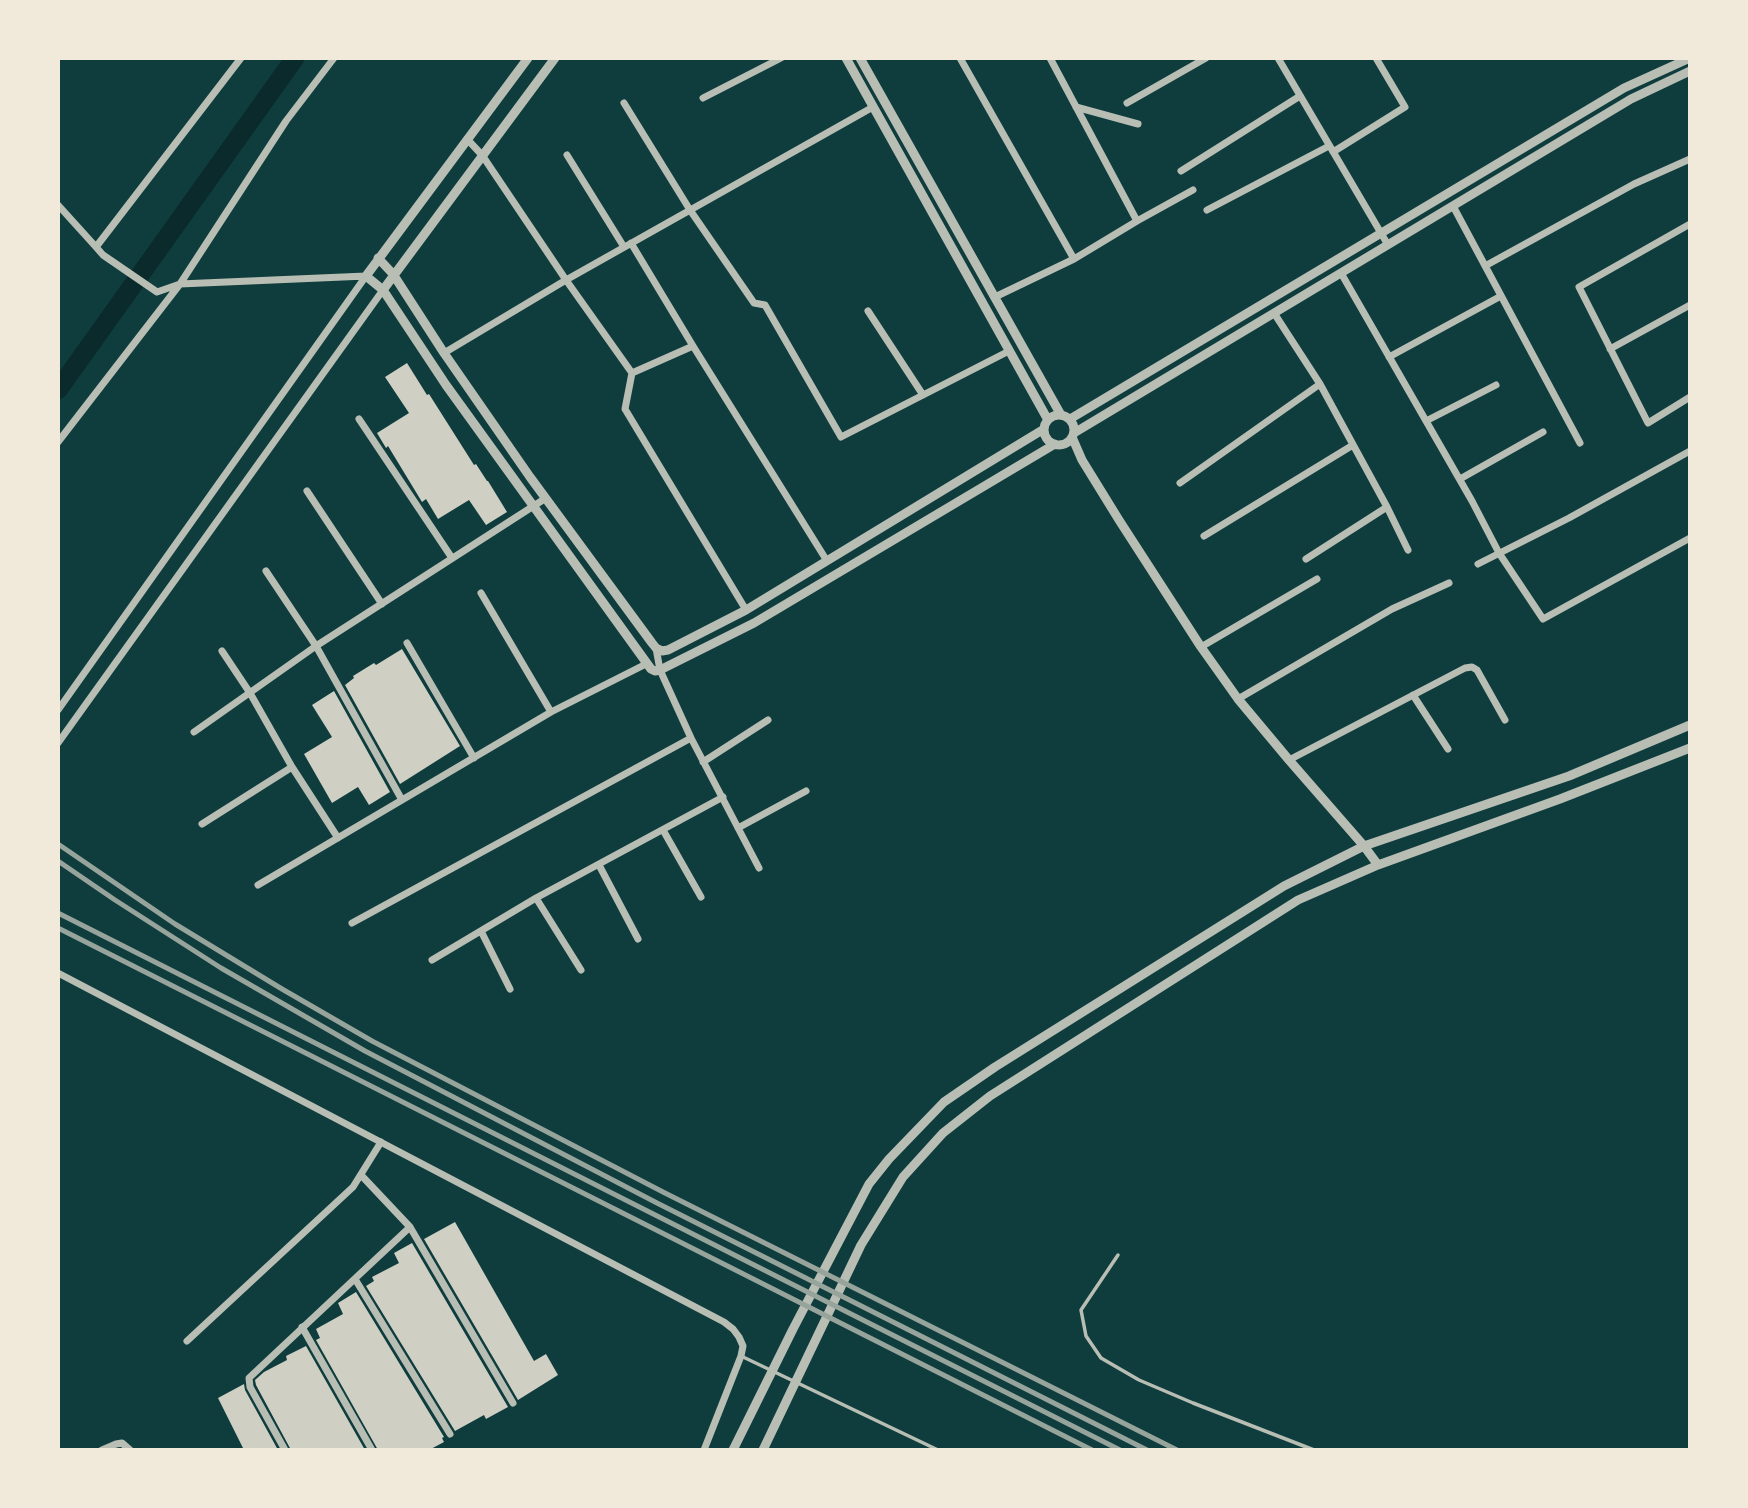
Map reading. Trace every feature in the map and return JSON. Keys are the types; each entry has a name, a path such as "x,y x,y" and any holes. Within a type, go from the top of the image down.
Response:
{"street":[{"path":"96,247 241,58"},
{"path":"58,442 180,284 286,121 334,58"},
{"path":"58,710 378,258 527,58"},
{"path":"58,743 394,274 555,58"},
{"path":"703,98 781,58"},
{"path":"845,58 1009,351 1046,424 1047,439 1082,460"},
{"path":"860,58 995,297 1066,417 1073,424 1073,435 1082,460 1126,532 1238,699 1378,865"},
{"path":"960,58 1074,259"},
{"path":"1051,58 1137,221"},
{"path":"1127,103 1206,58"},
{"path":"1278,58 1388,245"},
{"path":"1207,210 1331,149 1405,107 1376,58"},
{"path":"656,648 668,650 746,610 1046,424 1052,416 1066,417 1624,88 1690,58"},
{"path":"58,205 103,255 157,292 180,284 366,276 383,290 533,506 646,664 655,671 754,623 1057,445 1065,444 1073,435 1631,99 1690,71"},
{"path":"1181,171 1300,96"},
{"path":"624,103 690,210 754,303 765,305 841,437 1009,351"},
{"path":"444,353 566,279 873,107"},
{"path":"1076,107 1138,124"},
{"path":"467,139 482,155 632,373 625,409 746,610"},
{"path":"567,155 693,346 827,561"},
{"path":"1485,266 1634,184 1690,159"},
{"path":"995,297 1074,259 1193,190"},
{"path":"1453,206 1580,443"},
{"path":"1690,224 1578,287 1648,423 1690,397"},
{"path":"378,258 394,274 444,353 545,498 656,648 660,670 691,738 759,868"},
{"path":"1341,273 1460,479 1499,553 1543,619 1690,538"},
{"path":"1389,357 1501,296"},
{"path":"1610,349 1690,305"},
{"path":"868,311 923,395"},
{"path":"1274,313 1320,384 1408,550"},
{"path":"632,373 693,346"},
{"path":"1180,483 1320,384"},
{"path":"1426,421 1496,385"},
{"path":"359,419 453,558"},
{"path":"1460,479 1543,432"},
{"path":"1205,536 1353,445"},
{"path":"1478,564 1569,518 1690,451"},
{"path":"307,491 382,604"},
{"path":"194,733 316,646 545,498"},
{"path":"1307,559 1387,507"},
{"path":"266,571 316,646 402,800"},
{"path":"1201,647 1317,579"},
{"path":"1238,699 1392,609 1449,583"},
{"path":"481,593 551,712"},
{"path":"407,643 474,758"},
{"path":"222,651 338,838"},
{"path":"258,885 551,712 646,664"},
{"path":"1289,760 1465,668 1472,667 1477,670 1505,720"},
{"path":"1413,695 1448,749"},
{"path":"703,762 768,720"},
{"path":"733,1450 869,1184 915,1130 944,1102 995,1067 1284,886 1364,846 1569,776 1690,725"},
{"path":"352,923 691,738"},
{"path":"763,1450 861,1245 903,1177 943,1133 989,1096 1298,901 1378,865 1560,799 1690,748"},
{"path":"202,824 292,767"},
{"path":"738,828 806,791"},
{"path":"432,960 536,898 723,797"},
{"path":"663,830 701,897"},
{"path":"599,864 638,939"},
{"path":"536,898 581,970"},
{"path":"481,931 510,989"},
{"path":"58,973 724,1322 733,1329 743,1346 704,1450"},
{"path":"187,1341 353,1187 381,1142"},
{"path":"361,1175 410,1227 513,1403"},
{"path":"285,1450 250,1387 249,1378 410,1227"},
{"path":"355,1279 450,1434"},
{"path":"302,1327 372,1450"},
{"path":"102,1450 122,1443 130,1450"}],"lane":[{"path":"1118,1255 1082,1310 1086,1336 1101,1358 1139,1380 1314,1450"},
{"path":"741,1356 938,1450"}],"building":[{"path":"407,363 507,512 486,525 469,500 438,519 426,499 422,502 388,446 386,448 377,433 409,413 385,377"},
{"path":"402,649 460,746 400,784 345,685 353,676"},
{"path":"334,691 390,792 369,805 358,787 332,803 304,754 332,737 312,705"},
{"path":"455,1222 534,1361 546,1354 558,1375 518,1400 424,1239"},
{"path":"412,1243 508,1407 486,1419 484,1415 455,1431 366,1286 374,1281 372,1277 399,1263 394,1253"},
{"path":"356,1292 444,1437 444,1442 429,1450 378,1450 316,1340 320,1338 316,1329 343,1314 338,1303"},
{"path":"306,1346 365,1450 291,1450 255,1380 287,1360 286,1356"},
{"path":"244,1384 278,1450 244,1450 218,1398"}],"waterway":[{"path":"58,390 295,58"}],"railway":[{"path":"58,844 175,924 372,1041 663,1192 1177,1450"},
{"path":"58,861 221,968 365,1051 657,1203 1147,1450"},
{"path":"58,913 1120,1450"},
{"path":"58,928 1092,1450"}]}
